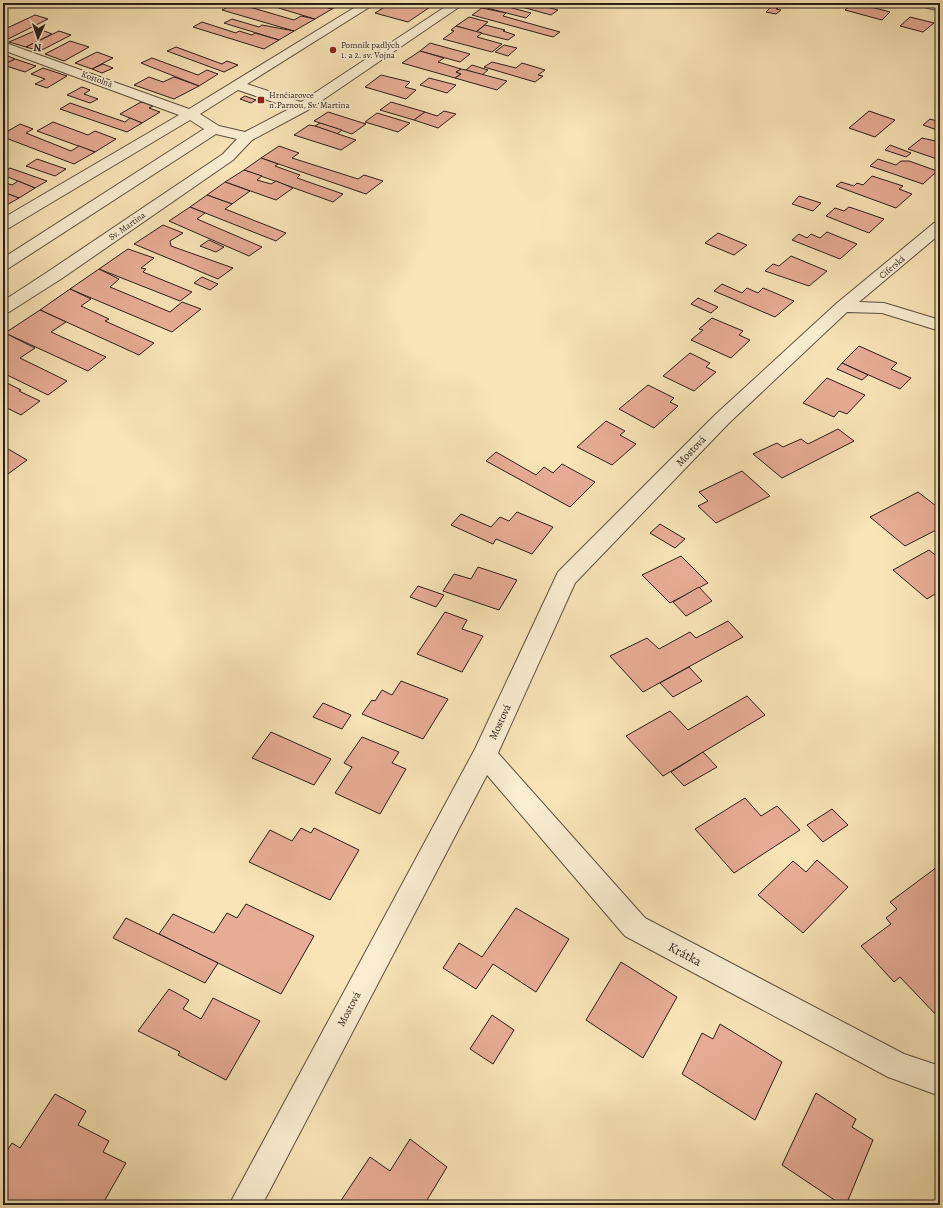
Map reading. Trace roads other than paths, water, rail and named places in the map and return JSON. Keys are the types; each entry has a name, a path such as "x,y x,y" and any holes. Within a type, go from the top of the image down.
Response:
{"street":[{"path":"3,225 190,114 370,3"},
{"name":"Sv. Martina","path":"3,308 62,271 228,157 247,137 303,107 459,3"},
{"path":"924,3 940,7"},
{"name":"Kostolná","path":"3,46 190,114"},
{"path":"236,85 303,107"},
{"path":"190,114 214,129 247,137"},
{"path":"3,265 214,129"},
{"name":"Cíferská","path":"843,307 940,226"},
{"path":"843,307 884,308 940,326"},
{"name":"Mostová","path":"245,1205 485,755 566,578 722,419 843,307"},
{"name":"Krátka","path":"485,755 635,927 898,1067 940,1082"}],"place":[{"name":"Pomník padlých 1. a 2. sv. Vojna","path":"333,50"},
{"name":"Hrnčiarovce n.Parnou, Sv. Martina","path":"261,100"}]}
